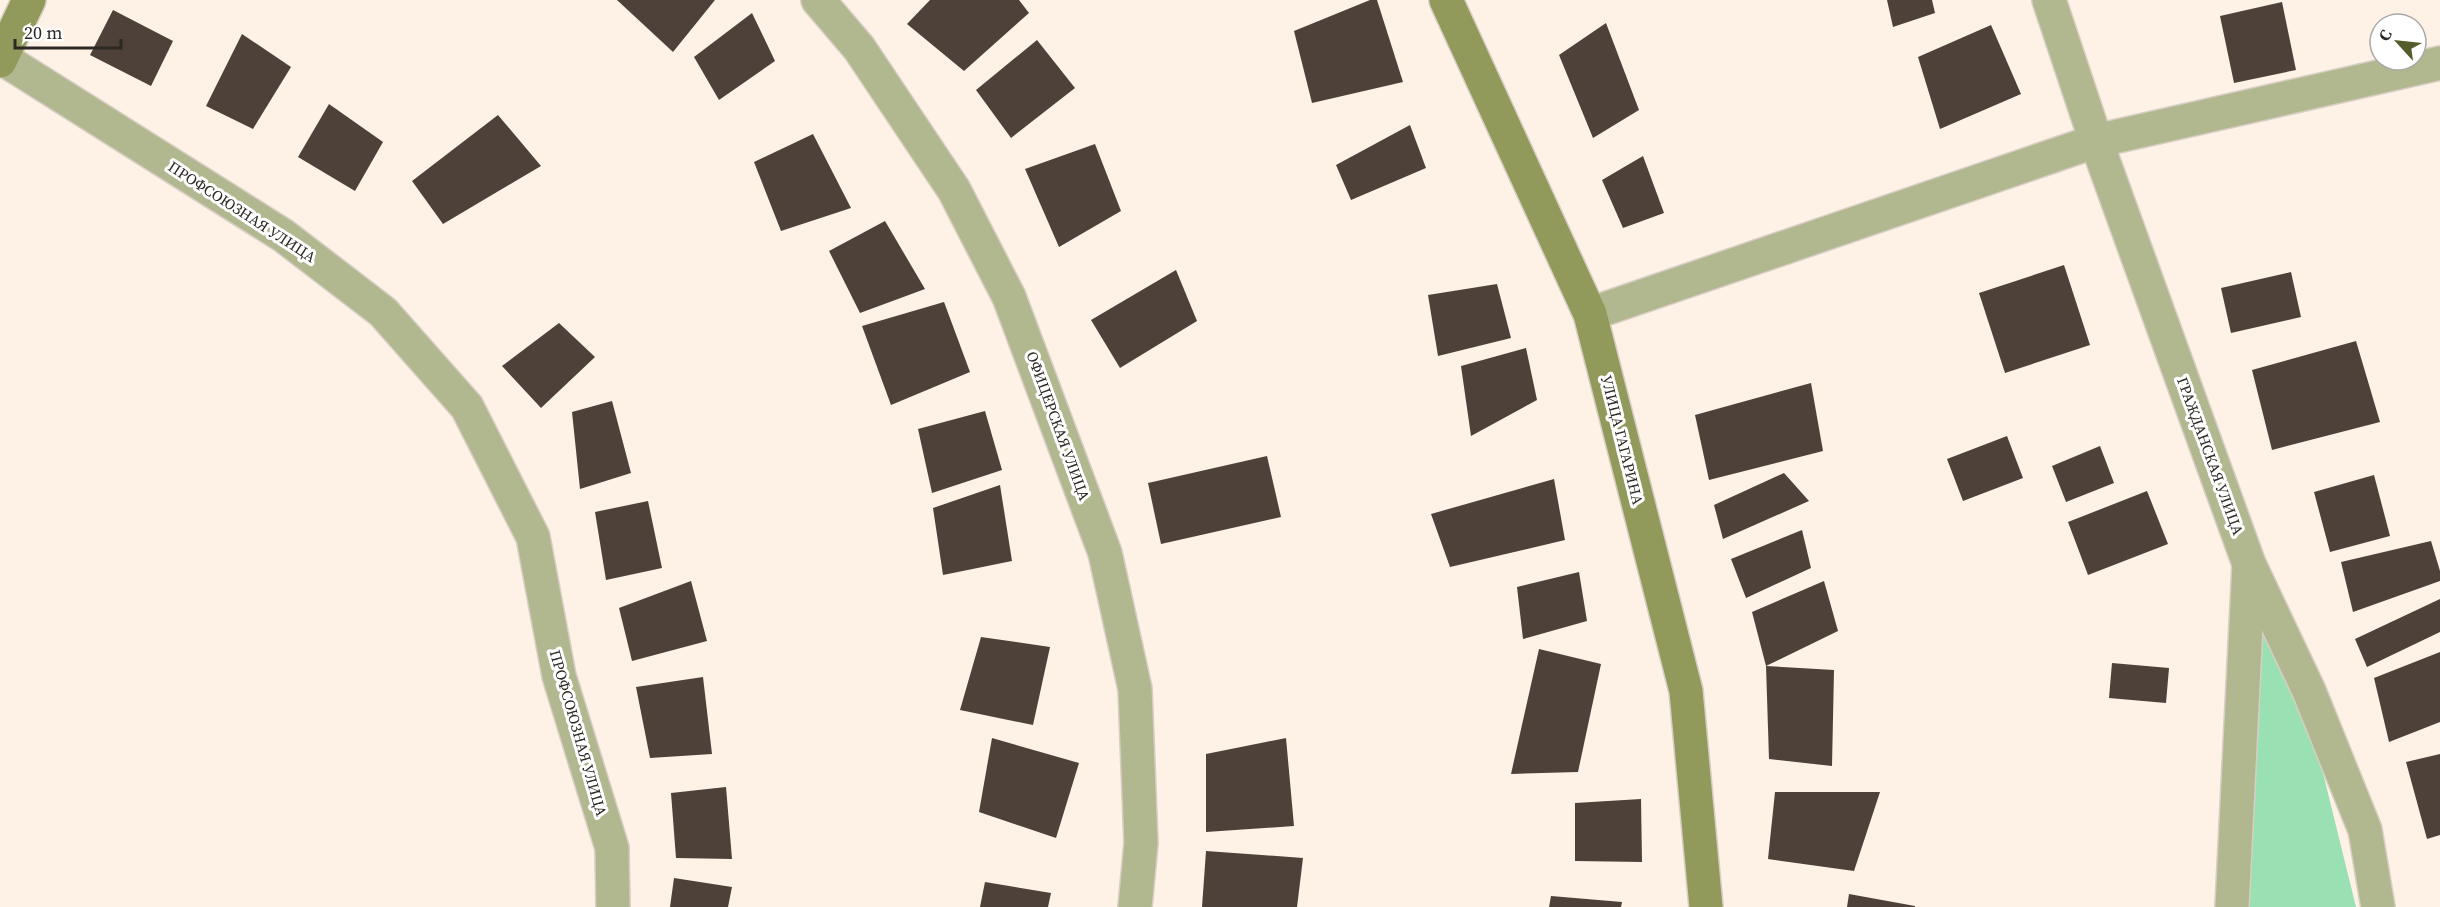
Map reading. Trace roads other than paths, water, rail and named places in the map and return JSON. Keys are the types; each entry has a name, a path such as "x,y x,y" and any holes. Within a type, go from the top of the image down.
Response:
{"main road":[{"path":"0,59 29,0"},
{"name":"УЛИЦА ГАГАРИНА","path":"1446,0 1590,314 1686,692 1706,907"}],"street":[{"name":"ОФИЦЕРСКАЯ УЛИЦА","path":"818,0 859,48 959,200 1009,297 1105,553 1135,689 1141,843 1136,907"},
{"name":"ГРАЖДАНСКАЯ УЛИЦА","path":"2049,0 2096,141 2249,564 2309,691 2365,830 2378,907"},
{"name":"ПРОФСОЮЗНАЯ УЛИЦА","path":"0,59 284,236 383,312 467,407 533,537 559,676 612,848 613,907"},
{"path":"1590,314 2096,141 2440,63"},
{"path":"2232,907 2249,564"}]}
